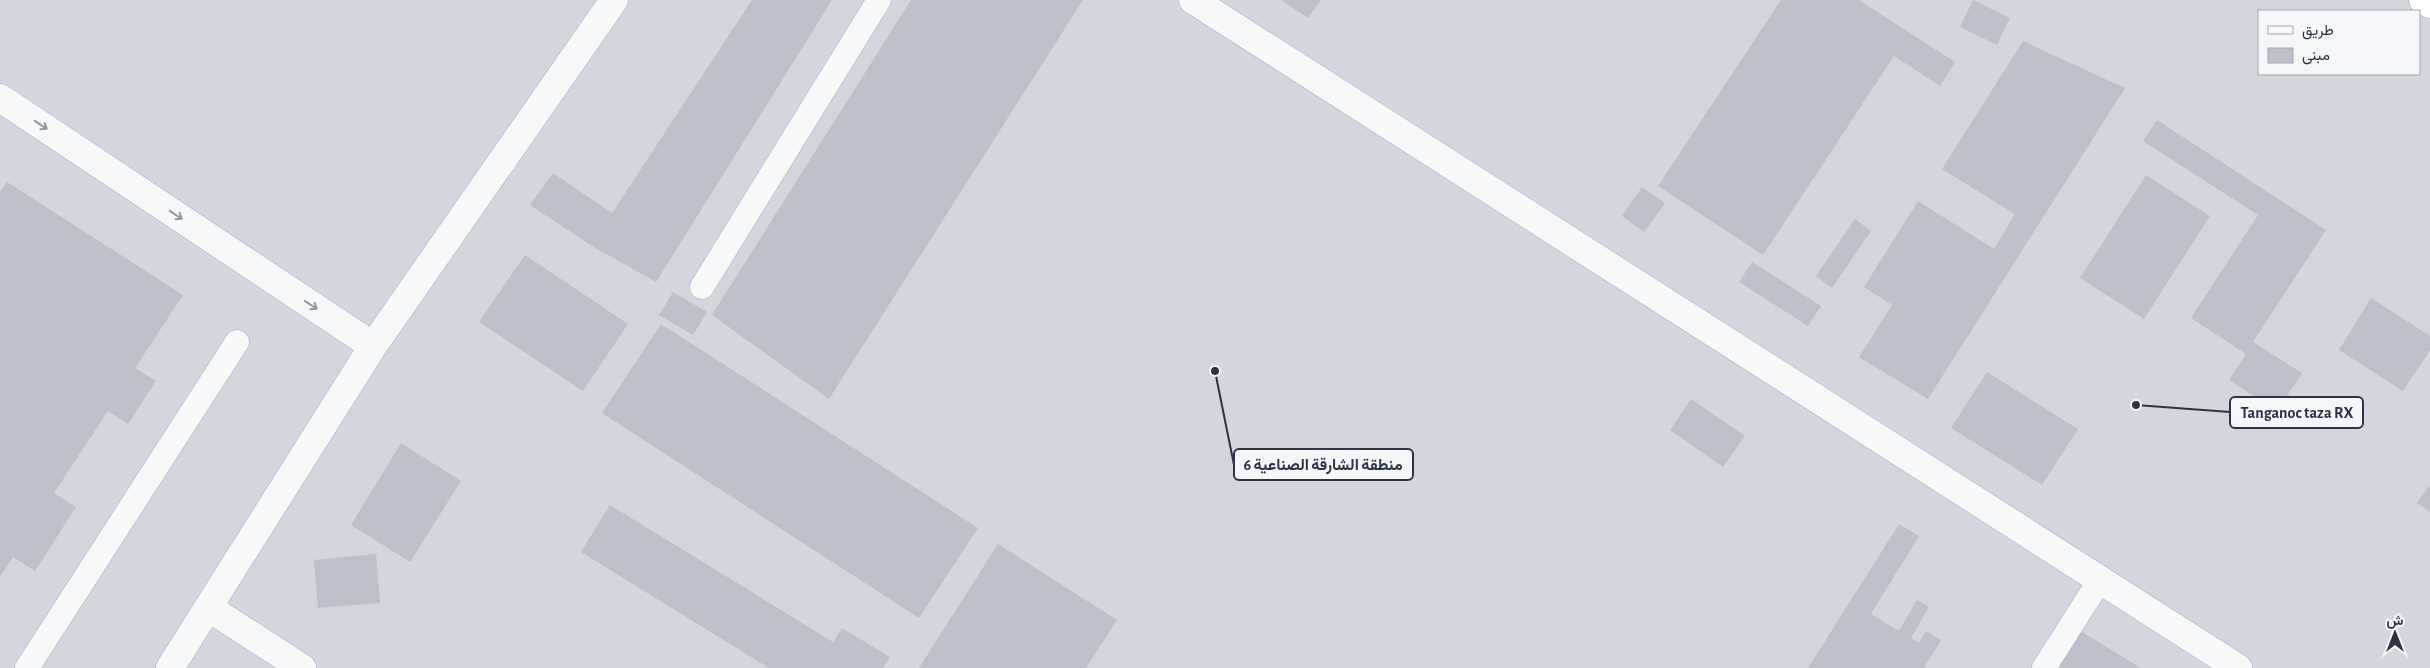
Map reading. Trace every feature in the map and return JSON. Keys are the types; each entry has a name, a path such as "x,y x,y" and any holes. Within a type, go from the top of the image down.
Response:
{"highway":[{"path":"2423,0 2430,4"}],"street":[{"path":"170,668 373,346 614,0"},
{"path":"1193,0 2238,668"},
{"path":"0,98 373,346"},
{"path":"208,608 302,668"}],"lane":[{"path":"702,287 879,0"},
{"path":"34,666 237,342"},
{"path":"2044,668 2100,580"}],"shaded area":[{"path":"0,0 2430,0 2430,668 0,668"}],"building":[{"path":"752,0 832,0 656,282 592,246 530,205 553,173 612,213"},
{"path":"911,0 1083,0 829,399 712,315"},
{"path":"1281,0 1321,0 1308,18"},
{"path":"1781,0 1859,0 1955,62 1940,86 1894,56 1763,255 1658,186"},
{"path":"1973,0 2010,18 1997,45 1960,27"},
{"path":"2023,41 2125,88 1928,399 1859,357 1892,305 1864,287 1918,201 1994,249 2015,214 1942,169"},
{"path":"2157,120 2326,230 2253,342 2302,373 2277,411 2229,380 2246,354 2191,318 2258,215 2143,141"},
{"path":"2146,175 2210,216 2144,319 2080,278"},
{"path":"7,182 183,295 135,368 156,381 128,424 108,411 54,493 76,507 35,571 13,557 0,577 0,192"},
{"path":"1642,187 1665,203 1644,232 1622,216"},
{"path":"1855,219 1871,231 1832,288 1816,276"},
{"path":"525,255 628,324 583,391 479,322"},
{"path":"1752,262 1821,306 1808,326 1739,282"},
{"path":"673,292 707,312 693,335 659,315"},
{"path":"2371,298 2430,336 2430,350 2403,391 2339,350"},
{"path":"661,324 978,528 919,618 602,413"},
{"path":"1987,372 2078,429 2042,485 1951,428"},
{"path":"1691,399 1745,436 1723,467 1670,430"},
{"path":"401,443 461,481 410,562 351,525"},
{"path":"2430,487 2430,512 2417,503"},
{"path":"610,505 833,642 842,628 890,657 883,668 769,668 581,552"},
{"path":"1899,524 1919,536 1871,614 1899,631 1917,600 1929,607 1911,638 1919,643 1926,631 1941,640 1924,668 1808,668"},
{"path":"998,544 1117,620 1086,668 919,668"},
{"path":"376,554 380,603 318,608 314,560"},
{"path":"2077,629 2141,668 2053,668"}],"place":[{"name":"منطقة الشارقة الصناعية 6","path":"1215,371"},
{"name":"Tanganoc taza RX","path":"2136,405"}]}
